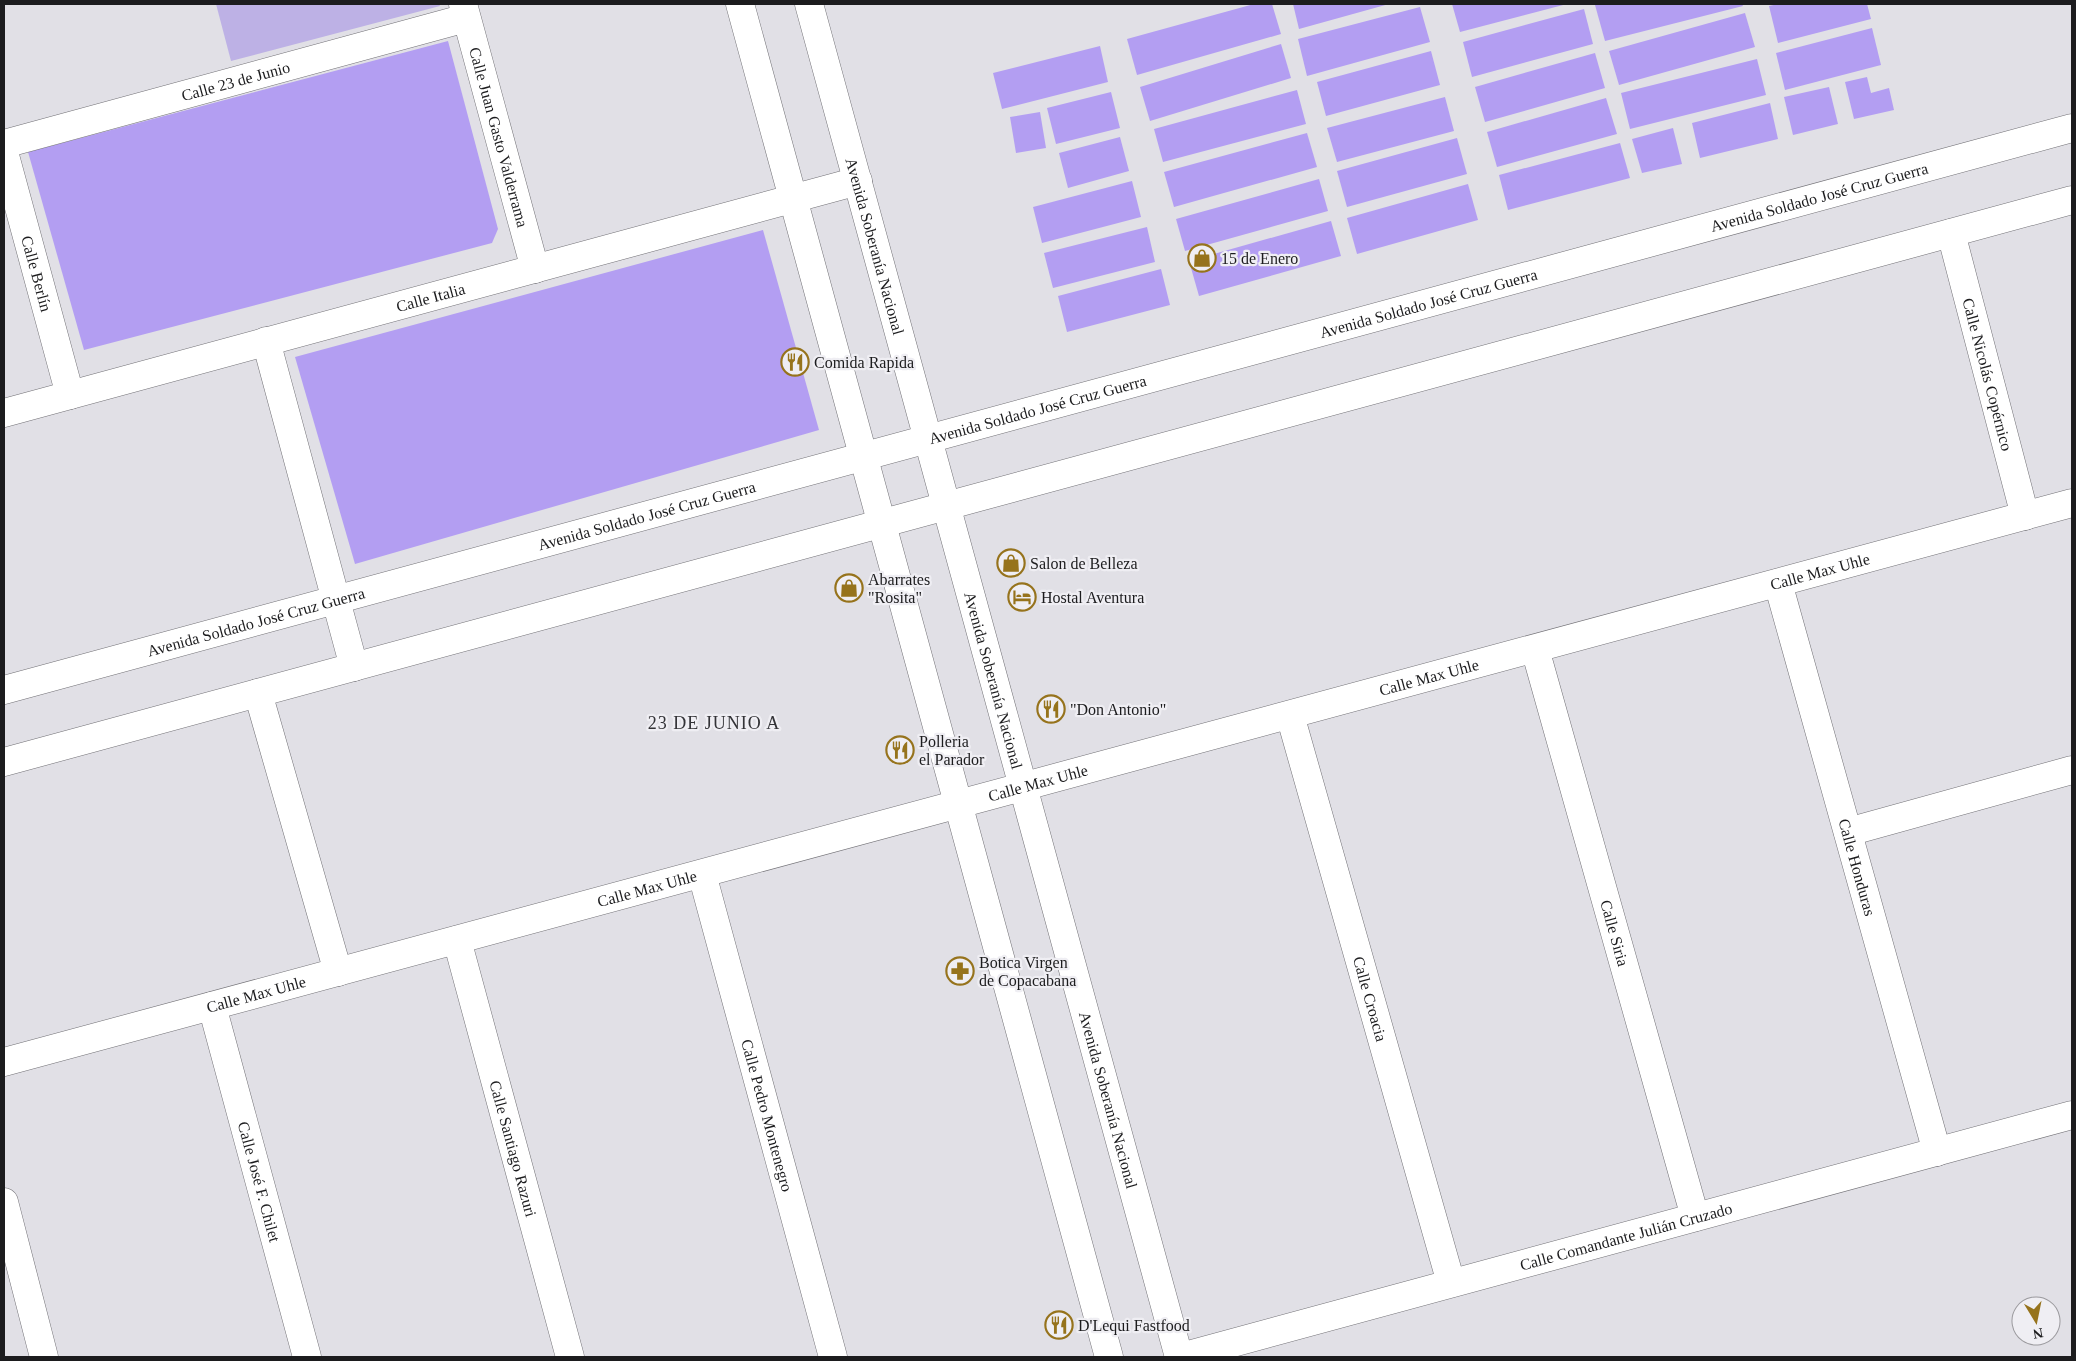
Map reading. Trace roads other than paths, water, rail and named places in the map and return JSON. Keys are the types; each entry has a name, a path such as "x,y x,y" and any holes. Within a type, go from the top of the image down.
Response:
{"street":[{"path":"740,4 1109,1357"},
{"name":"Avenida Soberanía Nacional","path":"809,4 1180,1357"},
{"name":"Calle 23 de Junio","path":"4,144 465,11"},
{"name":"Calle Juan Gasto Valderrama","path":"465,11 535,269"},
{"name":"Avenida Soldado José Cruz Guerra","path":"4,690 2072,128"},
{"name":"Calle Berlín","path":"4,152 70,395"},
{"name":"Calle Italia","path":"4,413 858,181"},
{"path":"4,762 2072,200"},
{"name":"Calle Nicolás Copérnico","path":"1951,233 2025,516"},
{"path":"266,341 354,666"},
{"name":"Calle Max Uhle","path":"4,1062 2072,503"},
{"name":"Calle Honduras","path":"1778,583 1937,1152"},
{"name":"Calle Siria","path":"1535,649 1695,1217"},
{"path":"258,693 338,972"},
{"name":"Calle Croacia","path":"1290,715 1452,1283"},
{"path":"1848,832 2072,770"},
{"name":"Calle Pedro Montenegro","path":"702,874 833,1357"},
{"name":"Calle Santiago Razuri","path":"457,940 570,1357"},
{"name":"Calle José F. Chilet","path":"212,1006 308,1357"},
{"name":"Calle Comandante Julián Cruzado","path":"1180,1357 2072,1115"},
{"path":"4,1202 44,1357"}],"place":[{"name":"15 de Enero","path":"1202,258"},
{"name":"Comida Rapida","path":"795,362"},
{"name":"Salon de Belleza","path":"1011,563"},
{"name":"Abarrates \"Rosita\"","path":"849,588"},
{"name":"Hostal Aventura","path":"1022,597"},
{"name":"\"Don Antonio\"","path":"1051,709"},
{"name":"Polleria el Parador","path":"900,750"},
{"name":"Botica Virgen de Copacabana","path":"960,971"},
{"name":"D'Lequi Fastfood","path":"1059,1325"}],"district":[{"name":"23 DE JUNIO A","path":"714,723"}]}
